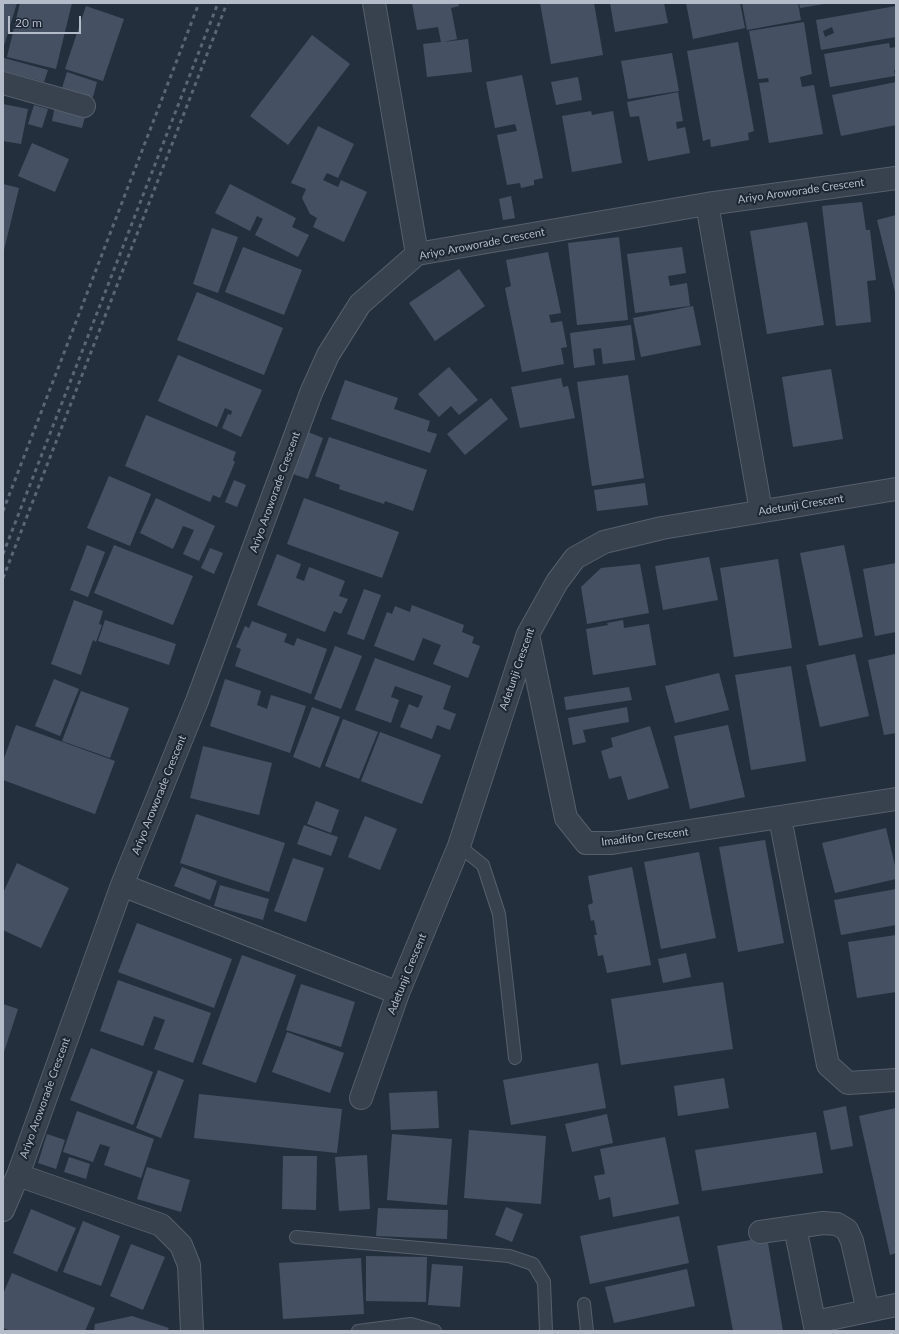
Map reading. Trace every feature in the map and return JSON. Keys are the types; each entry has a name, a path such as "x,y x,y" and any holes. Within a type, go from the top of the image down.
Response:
{"street":[{"path":"374,3 417,254"},
{"path":"3,84 84,106"},
{"name":"Ariyo Aroworade Crescent","path":"3,1210 18,1175 122,885 197,701 311,393 328,355 360,304 417,254 707,204 896,178"},
{"path":"707,204 761,511"},
{"name":"Adetunji Crescent","path":"361,1098 398,993 459,846 528,634 557,582 575,558 604,542 662,528 896,489"},
{"name":"Imadifon Crescent","path":"528,634 566,818 586,843 612,844 896,799"},
{"path":"780,818 828,1065 848,1083 896,1080"},
{"path":"122,885 398,993"},
{"path":"18,1175 161,1225 181,1245 189,1265 192,1331"},
{"path":"760,1232 822,1223 837,1224 847,1230 852,1242 868,1311"},
{"path":"795,1227 816,1327 868,1311 896,1305"}],"lane":[{"path":"459,846 483,865 499,914 514,1058"},
{"path":"296,1237 509,1256 533,1264 544,1282 546,1331"},
{"path":"584,1304 586,1331"},
{"path":"358,1331 410,1324 435,1331"}],"building":[{"path":"3,3 17,3 3,49"},
{"path":"20,3 72,3 56,69 7,57"},
{"path":"412,3 458,3 459,6 451,8 457,39 443,42 468,39 472,72 427,77 423,44 441,42 438,27 417,30"},
{"path":"540,3 594,3 603,55 551,64"},
{"path":"610,3 664,3 668,23 615,32"},
{"path":"686,3 740,3 745,28 693,39"},
{"path":"742,3 798,3 801,20 747,30"},
{"path":"799,3 824,3 824,4 800,8"},
{"path":"86,6 124,19 103,81 65,69"},
{"path":"896,6 896,37 821,50 816,20","holes":["832,27 834,33 825,37 823,31"]},
{"path":"804,22 812,74 800,77 802,87 814,85 823,134 769,143 759,83 769,82 768,78 758,79 749,31"},
{"path":"312,35 350,64 288,145 250,116"},
{"path":"738,42 754,131 748,133 749,140 711,147 710,139 703,141 687,51"},
{"path":"889,43 890,48 896,47 896,70 894,70 895,76 830,87 824,54"},
{"path":"672,53 679,91 628,99 621,61"},
{"path":"4,58 48,70 44,82 3,71"},
{"path":"67,72 97,82 93,97 62,88"},
{"path":"522,75 543,178 534,180 534,185 521,188 520,183 507,185 497,135 517,131 515,124 495,128 486,82"},
{"path":"578,77 582,100 556,105 551,82"},
{"path":"896,82 896,125 841,136 832,95"},
{"path":"678,92 683,121 676,122 677,129 685,127 690,153 648,161 639,116 630,117 627,102"},
{"path":"3,104 28,109 21,144 3,141"},
{"path":"34,105 48,109 42,128 28,124"},
{"path":"55,106 86,113 82,128 52,121"},
{"path":"591,111 592,115 613,111 622,163 572,172 562,116"},
{"path":"318,126 354,144 338,178 327,173 323,180 338,187 341,180 367,192 344,242 313,227 317,218 310,214 302,198 306,189 291,183"},
{"path":"32,143 69,159 55,192 18,176"},
{"path":"3,184 19,188 4,250 3,250"},
{"path":"230,184 296,218 292,227 309,235 298,257 255,235 263,219 257,216 250,231 215,213"},
{"path":"511,196 515,218 503,220 499,199"},
{"path":"862,202 866,230 870,230 876,280 867,281 871,322 836,326 822,206"},
{"path":"896,215 896,292 895,292 877,220"},
{"path":"807,222 824,325 767,334 750,231"},
{"path":"212,228 238,237 218,293 193,284"},
{"path":"619,237 628,320 577,325 568,243"},
{"path":"243,247 302,270 284,315 225,292"},
{"path":"682,247 686,273 668,276 670,286 687,283 690,306 635,313 627,254"},
{"path":"548,252 561,313 549,315 551,323 562,321 567,347 561,348 564,364 522,372 505,288 511,286 506,260"},
{"path":"459,269 485,306 435,341 409,303"},
{"path":"197,292 283,328 264,375 177,340"},
{"path":"693,306 701,345 641,357 633,318"},
{"path":"631,325 635,360 603,364 601,348 593,349 595,365 574,368 570,333"},
{"path":"178,355 262,390 241,437 222,428 228,414 231,415 232,411 225,408 217,427 158,401"},
{"path":"449,367 478,400 459,415 451,406 439,417 418,394"},
{"path":"831,369 843,439 793,447 782,377"},
{"path":"628,375 644,478 592,486 577,382"},
{"path":"561,378 563,387 568,386 575,418 520,428 511,387"},
{"path":"345,380 398,398 394,409 430,421 427,431 437,434 430,453 331,419"},
{"path":"491,398 508,419 465,455 447,434"},
{"path":"146,415 236,452 233,460 235,462 220,498 213,495 210,502 125,466"},
{"path":"308,432 323,438 308,479 293,474"},
{"path":"329,437 427,470 413,511 385,501 384,504 339,489 340,485 315,476"},
{"path":"109,476 151,494 130,546 87,528"},
{"path":"234,480 246,485 237,507 225,502"},
{"path":"645,483 648,505 597,511 594,490"},
{"path":"156,498 215,526 199,561 183,554 194,530 183,526 173,549 140,533"},
{"path":"304,498 399,532 382,578 287,544"},
{"path":"87,545 105,552 88,597 70,590"},
{"path":"114,545 193,576 173,625 94,593"},
{"path":"844,545 863,637 819,646 800,553"},
{"path":"210,548 223,553 214,574 201,568"},
{"path":"277,554 301,564 296,578 304,581 309,567 345,581 339,596 348,599 341,614 334,611 325,632 257,605"},
{"path":"709,557 718,600 663,610 655,566"},
{"path":"778,559 792,648 734,657 720,568"},
{"path":"896,563 896,632 875,636 863,569"},
{"path":"640,564 649,613 587,624 581,587 601,568"},
{"path":"364,589 381,595 364,640 347,634"},
{"path":"74,600 103,611 99,624 102,625 96,642 93,640 81,675 51,664"},
{"path":"412,605 464,625 462,632 474,637 472,643 480,646 468,678 433,664 441,645 423,638 414,661 374,646 387,612 392,614 395,606 410,612"},
{"path":"105,620 176,644 169,665 98,641"},
{"path":"623,620 624,628 649,624 656,665 593,675 586,629 608,625 607,623"},
{"path":"252,621 287,634 284,642 294,646 297,638 327,649 311,694 235,666 241,649 236,647 245,626 249,628"},
{"path":"335,646 362,656 341,709 314,699"},
{"path":"855,654 869,716 820,727 806,665"},
{"path":"895,654 896,733 884,735 868,660"},
{"path":"375,658 451,686 443,709 456,714 450,730 437,725 432,739 400,727 409,704 418,708 423,696 395,686 391,697 399,700 391,723 355,710"},
{"path":"791,666 806,761 751,770 735,675"},
{"path":"719,673 729,710 675,723 665,686"},
{"path":"54,679 79,689 60,736 35,726"},
{"path":"225,679 261,691 257,705 267,709 271,695 306,706 290,753 210,726"},
{"path":"629,687 632,700 566,710 564,697"},
{"path":"81,691 129,708 110,758 62,741"},
{"path":"312,707 340,717 320,768 293,757"},
{"path":"627,707 629,722 583,730 586,742 573,745 568,718"},
{"path":"343,719 378,732 359,779 325,766"},
{"path":"16,725 115,761 95,814 3,780 3,761"},
{"path":"728,725 745,797 690,809 674,736"},
{"path":"650,726 669,788 628,800 621,776 609,779 601,751 613,747 611,738"},
{"path":"380,732 441,755 422,804 361,781"},
{"path":"203,746 272,763 259,815 190,798"},
{"path":"316,801 339,810 331,833 307,824"},
{"path":"196,814 285,843 269,892 180,863"},
{"path":"365,816 397,829 380,870 348,857"},
{"path":"304,825 338,837 331,856 297,844"},
{"path":"886,828 896,870 896,879 835,893 822,843"},
{"path":"765,840 784,943 738,952 719,847"},
{"path":"699,852 716,938 661,949 644,862"},
{"path":"293,858 324,868 306,922 274,911"},
{"path":"17,863 69,888 41,948 3,930 3,893"},
{"path":"182,867 217,881 210,900 174,886"},
{"path":"632,867 651,965 607,973 603,955 598,956 594,935 597,935 594,920 591,921 588,905 593,903 588,876"},
{"path":"220,885 269,899 263,920 214,906"},
{"path":"896,889 896,925 841,935 834,900"},
{"path":"137,923 232,959 214,1008 118,972"},
{"path":"896,935 896,992 857,998 848,942"},
{"path":"686,953 691,977 663,983 658,959"},
{"path":"242,955 296,975 256,1083 202,1064"},
{"path":"118,980 211,1013 193,1063 154,1049 165,1020 154,1016 143,1046 100,1031"},
{"path":"723,982 733,1049 621,1065 611,999"},
{"path":"301,984 355,1002 341,1047 286,1030"},
{"path":"3,1004 18,1009 3,1055"},
{"path":"287,1032 344,1053 330,1093 272,1072"},
{"path":"91,1048 153,1072 133,1125 70,1100"},
{"path":"598,1063 606,1108 511,1125 503,1080"},
{"path":"158,1070 184,1080 161,1138 136,1128"},
{"path":"724,1078 729,1108 678,1116 674,1086"},
{"path":"437,1091 439,1128 391,1130 389,1093"},
{"path":"199,1094 342,1109 337,1153 194,1138"},
{"path":"846,1106 853,1146 831,1150 823,1111"},
{"path":"896,1108 896,1253 890,1255 859,1116"},
{"path":"77,1111 154,1139 141,1178 104,1165 110,1147 100,1144 93,1162 63,1152"},
{"path":"607,1114 613,1143 572,1152 565,1124"},
{"path":"469,1130 546,1136 541,1204 464,1198"},
{"path":"816,1132 823,1173 702,1191 695,1150"},
{"path":"47,1134 65,1140 56,1169 38,1163"},
{"path":"392,1134 452,1139 447,1205 387,1200"},
{"path":"665,1137 679,1204 613,1217 610,1197 599,1200 594,1176 605,1174 600,1149"},
{"path":"367,1155 370,1209 339,1211 335,1157"},
{"path":"283,1156 317,1156 316,1210 282,1209"},
{"path":"69,1157 90,1164 86,1179 64,1172"},
{"path":"147,1167 190,1180 181,1212 137,1199"},
{"path":"506,1207 523,1214 512,1242 495,1235"},
{"path":"378,1208 448,1210 447,1239 376,1236"},
{"path":"31,1209 76,1228 57,1272 13,1253"},
{"path":"679,1216 689,1263 590,1284 580,1236"},
{"path":"83,1221 120,1236 101,1286 63,1272"},
{"path":"767,1237 783,1331 733,1331 717,1246"},
{"path":"131,1244 165,1257 143,1310 110,1296"},
{"path":"366,1256 427,1257 426,1302 366,1301"},
{"path":"361,1258 364,1314 283,1319 279,1263"},
{"path":"432,1264 463,1266 460,1307 428,1305"},
{"path":"687,1269 695,1306 614,1323 605,1287"},
{"path":"12,1273 95,1308 85,1331 11,1331 3,1328 3,1294"},
{"path":"132,1316 169,1328 167,1331 94,1331 95,1324"}],"railway":[{"path":"3,511 199,3"},
{"path":"3,554 218,3"},
{"path":"3,578 227,3"}]}
